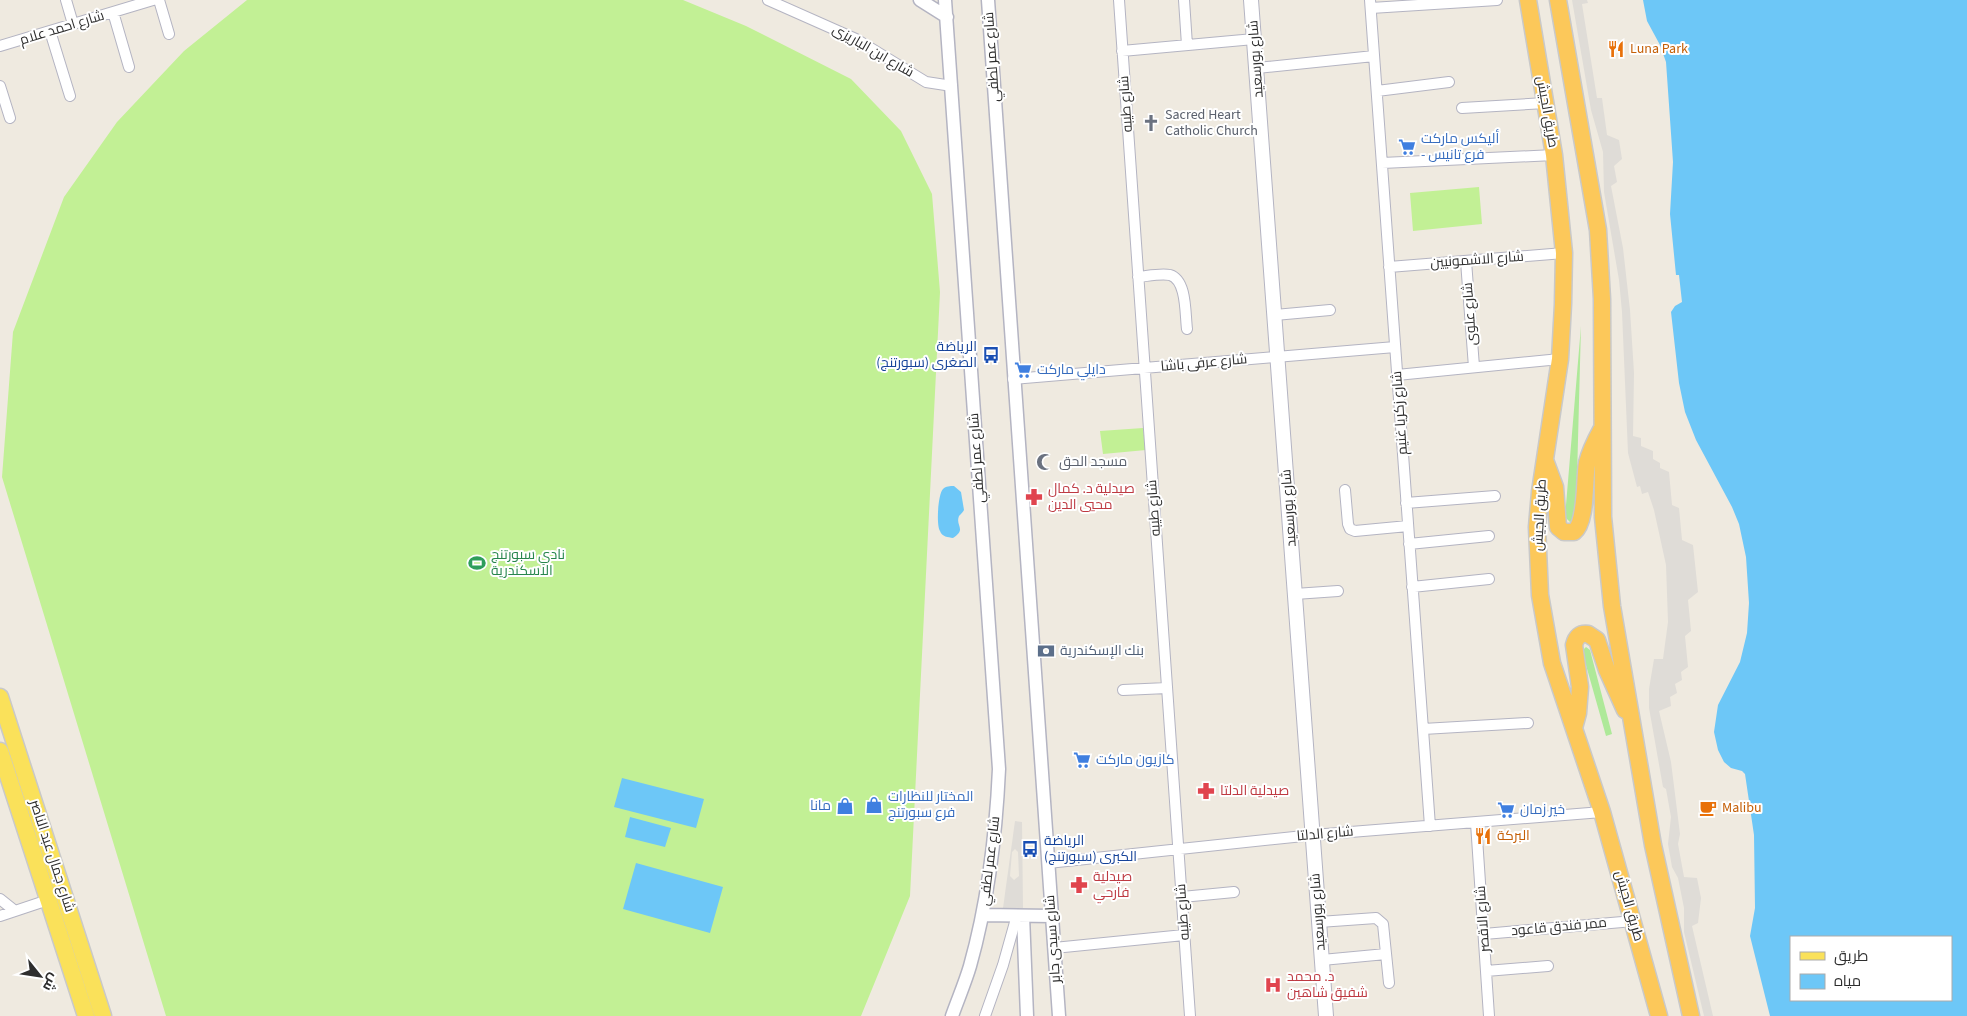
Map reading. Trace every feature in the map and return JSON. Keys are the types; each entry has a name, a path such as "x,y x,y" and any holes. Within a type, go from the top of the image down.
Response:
{"highway":[{"name":"طريق الجيش","path":"1528,0 1554,155 1564,253 1560,359 1544,458 1537,527 1540,595 1552,663 1602,812 1660,1016"},
{"path":"1558,0 1598,230 1602,299 1603,509 1606,562 1619,650 1634,725 1653,846 1691,1016"},
{"path":"1544,458 1555,487 1558,527 1564,532 1574,532 1581,524 1589,455 1603,428"},
{"path":"1574,728 1578,713 1580,687 1574,645 1577,637 1585,634 1592,635 1597,640 1615,689 1634,725"}],"main road":[{"name":"شارع بورسعيد","path":"1252,0 1326,1016"},
{"name":"شارع جمال عبد الناصر","path":"0,698 103,1016"},
{"name":"شارع جمال عبد الناصر","path":"0,751 86,1016"}],"street":[{"path":"66,0 74,24"},
{"name":"شارع احمد علام","path":"0,46 153,0"},
{"path":"159,0 169,34"},
{"name":"شارع ابن الباريزى","path":"768,0 844,33 926,82 952,86"},
{"path":"920,0 947,17"},
{"name":"شارع عمر لطفي","path":"945,0 998,741 998,796 983,915 970,967 952,1016"},
{"name":"شارع عمر لطفي","path":"988,0 1048,863"},
{"name":"شارع طيبه","path":"1119,0 1190,1016"},
{"path":"1184,0 1187,45"},
{"path":"1370,4 1497,0"},
{"name":"شارع زكريا غنيم","path":"1370,4 1430,826"},
{"path":"113,12 129,66"},
{"path":"50,31 70,96"},
{"path":"1122,51 1254,39"},
{"path":"1256,68 1374,56"},
{"path":"1377,91 1450,82"},
{"path":"0,86 10,118"},
{"path":"1462,108 1545,103"},
{"path":"1382,163 1554,155"},
{"name":"شارع الاشمونيين","path":"1389,267 1564,253"},
{"name":"شارع علوى","path":"1466,261 1474,367"},
{"path":"1138,277 1168,275 1177,278 1182,286 1186,329"},
{"path":"1275,315 1330,310"},
{"name":"شارع عرفى باشا","path":"1014,379 1395,347"},
{"path":"1397,375 1560,359"},
{"path":"1345,490 1350,529 1355,531 1408,526"},
{"path":"1406,504 1495,496"},
{"path":"1409,544 1489,536"},
{"path":"1412,587 1490,579"},
{"path":"1295,594 1338,591"},
{"path":"1122,690 1167,688"},
{"path":"1422,728 1528,723"},
{"name":"شارع الدلتا","path":"1048,863 1313,835 1602,812"},
{"name":"شارع الاقصر","path":"1476,823 1490,1016"},
{"name":"شارع سيدى جابر","path":"1048,863 1059,1016"},
{"path":"1182,897 1234,892"},
{"path":"0,899 15,911"},
{"path":"0,916 48,900"},
{"path":"983,915 1052,916"},
{"path":"985,1016 1020,916"},
{"name":"شارع سيدى جابر","path":"1020,916 1027,1016"},
{"path":"1319,922 1378,919 1383,924 1389,983"},
{"name":"ممر فندق قاعود","path":"1484,934 1634,921"},
{"path":"1054,948 1184,935"},
{"path":"1322,960 1386,954"},
{"path":"1486,971 1548,966"}],"green space":[{"name":"نادي سبورتنج الاسكندرية","path":"247,0 683,0 746,26 851,79 901,131 932,194 940,292 910,896 861,1016 166,1016 2,477 13,332 64,197 117,122 184,51"},
{"path":"1479,187 1482,224 1413,231 1410,193"},
{"path":"1581,326 1576,516 1570,522 1565,517"},
{"path":"1143,428 1146,450 1103,454 1100,431"},
{"path":"1586,647 1590,650 1612,734 1606,736 1582,651"}],"shaded area":[{"path":"1572,0 1587,0 1588,3 1582,4 1597,98 1602,98 1607,135 1619,140 1622,159 1614,166 1617,182 1611,186 1623,248 1630,310 1634,373 1633,436 1641,438 1641,446 1653,451 1653,459 1660,463 1660,468 1669,472 1672,505 1679,508 1682,540 1693,545 1698,592 1688,600 1691,631 1685,636 1688,667 1681,672 1682,680 1675,684 1677,693 1670,697 1671,706 1659,711 1671,762 1680,834 1678,844 1684,877 1697,878 1701,898 1698,923 1692,926 1713,1016 1704,1016 1684,932 1684,908 1678,878 1672,867 1668,844 1671,817 1666,789 1663,787 1649,708 1649,689 1654,659 1663,659 1668,622 1666,565 1654,510 1648,492 1642,494 1640,486 1637,487 1628,453 1619,280 1604,192 1603,152 1591,110"},
{"path":"1015,821 1022,822 1023,908 1003,908","holes":["1015,849 1018,852 1019,876 1014,880 1010,876 1012,852"]}],"water":[{"path":"1643,0 1967,0 1967,1016 1770,1016 1750,936 1755,908 1754,835 1745,774 1742,771 1731,768 1724,762 1718,750 1714,732 1718,705 1740,662 1747,633 1749,603 1746,557 1739,524 1732,507 1696,440 1685,412 1679,383 1671,312 1675,306 1682,302 1679,275 1676,275 1670,214 1673,162 1666,62 1660,45 1647,21"},
{"path":"954,486 961,492 964,510 958,519 960,530 953,538 941,533 938,516 941,492 945,487"},
{"path":"622,778 704,799 696,828 614,807"},
{"path":"630,817 671,828 665,847 625,837"},
{"path":"636,863 723,887 710,933 623,909"}],"place":[{"name":"Luna Park","path":"1616,49"},
{"name":"Sacred Heart Catholic Church","path":"1151,123"},
{"name":"أليكس ماركت - فرع تانيس","path":"1407,147"},
{"name":"الرياضة (سبورتنج) الصغرى","path":"991,355"},
{"name":"دايلي ماركت","path":"1023,370"},
{"name":"مسجد الحق","path":"1045,462"},
{"name":"صيدلية د. كمال محيي الدين","path":"1034,497"},
{"name":"نادي سبورتنج الاسكندرية","path":"477,563"},
{"name":"بنك الإسكندرية","path":"1046,651"},
{"name":"كازيون ماركت","path":"1082,760"},
{"name":"صيدلية الدلتا","path":"1206,791"},
{"name":"المختار للنظارات فرع سبورتنج","path":"874,805"},
{"name":"مانا","path":"845,806"},
{"name":"Malibu","path":"1708,808"},
{"name":"خير زمان","path":"1506,810"},
{"name":"البركة","path":"1483,836"},
{"name":"الرياضة (سبورتنج) الكبرى","path":"1030,849"},
{"name":"صيدلية فارحي","path":"1079,885"},
{"name":"د. محمد شفيق شاهين","path":"1273,985"}]}
